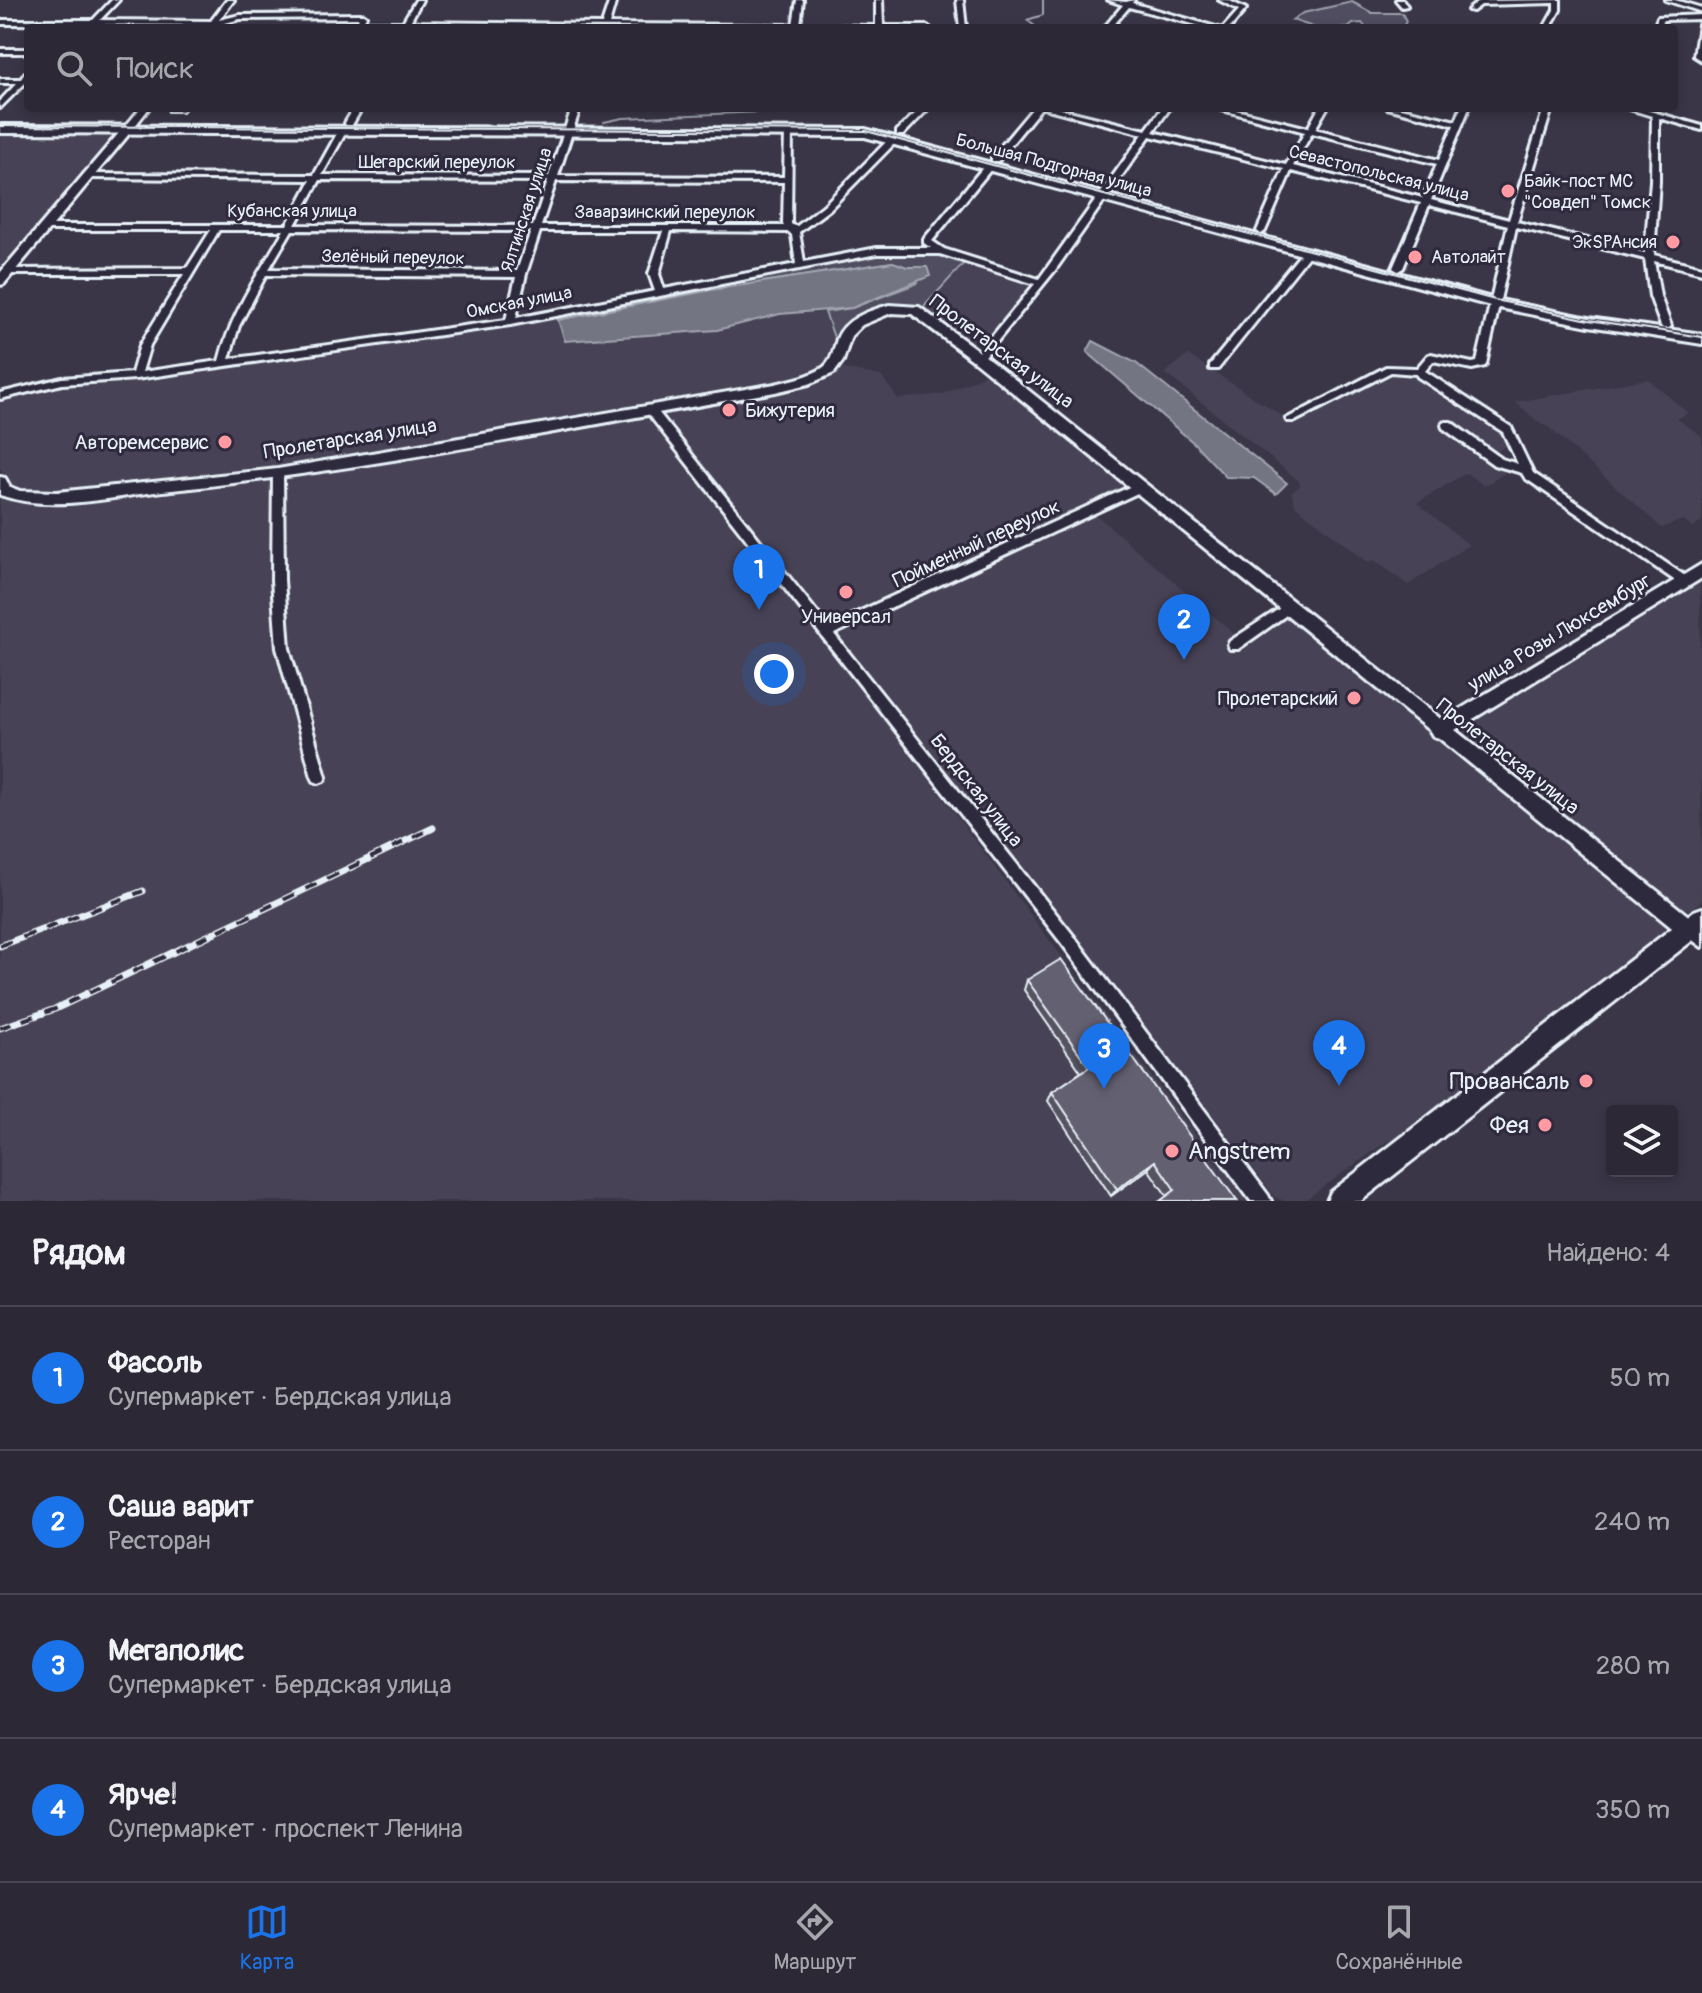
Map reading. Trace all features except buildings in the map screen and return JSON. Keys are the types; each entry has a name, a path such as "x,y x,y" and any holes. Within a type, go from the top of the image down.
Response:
{"main road":[{"name":"Большая Подгорная улица","path":"0,122 346,127 849,125 1107,194 1307,252 1589,322 1702,339"},
{"name":"Большая Подгорная улица","path":"0,129 130,126"},
{"name":"Большая Подгорная улица","path":"570,127 896,136"},
{"name":"Большая Подгорная улица","path":"1107,194 1261,231 1495,298 1702,331"},
{"path":"1340,1201 1698,930"}],"street":[{"path":"94,23 116,0"},
{"path":"213,24 231,0"},
{"path":"405,24 419,0"},
{"path":"605,24 613,0"},
{"path":"797,24 800,0"},
{"path":"879,0 880,24"},
{"path":"960,0 963,24"},
{"path":"1111,0 1129,2 1203,24"},
{"path":"1222,0 1243,9 1230,24"},
{"path":"1668,0 1702,10"},
{"path":"1471,10 1479,3 1556,1 1557,10 1549,24"},
{"path":"1110,24 1129,2"},
{"path":"217,24 240,17 363,16 359,24"},
{"path":"1658,24 1660,18 1702,17"},
{"path":"0,22 39,24"},
{"path":"89,24 133,24"},
{"path":"1702,25 1698,56 1702,59"},
{"path":"0,51 24,51"},
{"path":"0,81 24,79"},
{"path":"0,106 24,81"},
{"path":"4,276 142,112"},
{"path":"223,364 229,334 355,112"},
{"name":"Ялтинская улица","path":"510,322 521,274 575,112"},
{"path":"791,229 799,229 827,207 921,112"},
{"path":"898,249 927,241 1034,112"},
{"name":"Севастопольская улица","path":"1064,112 1702,270"},
{"path":"979,358 1013,320 1107,194 1163,112"},
{"path":"1235,112 1442,163"},
{"path":"1261,231 1289,167 1321,112"},
{"path":"1408,112 1459,124"},
{"path":"1398,268 1464,112"},
{"path":"1420,371 1431,357 1472,366 1481,364 1513,222 1547,112"},
{"path":"1641,112 1702,128"},
{"path":"1655,117 1652,257 1649,264 1655,296 1666,326"},
{"path":"789,132 787,224 796,234 800,263"},
{"name":"Шегарский переулок","path":"87,176 786,180"},
{"name":"Заварзинский переулок","path":"538,226 791,229"},
{"name":"Кубанская улица","path":"45,227 538,226"},
{"path":"136,376 145,345 217,227"},
{"path":"660,291 654,274 668,228"},
{"path":"927,241 941,251"},
{"name":"Омская улица","path":"0,396 62,381 136,376 510,322 735,279 800,263 898,249 941,251 1040,282"},
{"path":"1214,367 1307,252"},
{"path":"4,276 189,271"},
{"name":"Зелёный переулок","path":"264,272 521,274"},
{"name":"Пролетарская улица","path":"0,482 5,491 19,496 57,497 278,474 775,388 816,377 829,370 836,361 845,335 857,322 889,309 915,310 1140,487 1439,731 1698,930"},
{"path":"1291,419 1390,369 1420,371"},
{"path":"1420,371 1507,430 1527,470"},
{"name":"Бердская улица","path":"651,410 1068,940 1262,1201"},
{"path":"1447,425 1498,462 1527,470 1684,581"},
{"path":"278,474 278,580 283,648 319,777"},
{"name":"Пойменный переулок","path":"827,632 1140,487"},
{"name":"улица Розы Люксембург","path":"1439,731 1702,570"},
{"path":"1234,645 1288,608"}],"shaded area":[{"path":"1352,2 1372,13 1402,13 1406,21 1405,24 1304,24 1292,20 1303,13"},
{"path":"0,131 122,131 0,275"},
{"path":"879,252 941,253 966,261 921,310 909,306 887,309 865,320 836,343 825,312 852,308 918,283 907,267 892,262 711,290 558,320 555,315"},
{"path":"966,261 1034,283 993,336 964,342 921,310"},
{"path":"825,312 836,343 831,360 813,374 773,385 276,471 59,493 24,491 13,486 0,468 0,399 65,383 136,378 367,347 508,325 555,314 565,341 717,330 780,314"},
{"path":"1188,355 1293,423 1393,375 1415,374 1464,405 1503,433 1509,444 1485,460 1505,473 1484,486 1466,473 1417,503 1469,545 1408,585 1374,560 1369,563 1296,506 1291,492 1300,486 1299,481 1165,373"},
{"path":"840,368 881,376 898,399 943,394 991,372 1140,491 1094,513 1237,636 1281,606 1664,917 1664,932 1401,1138 1386,1142 1304,1201 1284,1201 1275,1197 1074,934 660,412 806,384"},
{"path":"1648,379 1688,413 1677,419 1702,436 1702,521 1693,528 1682,520 1662,528 1546,425 1515,402"},
{"path":"649,415 821,635 1221,1169 1230,1163 1256,1201 0,1201 0,496 14,502 56,501 276,477"},
{"path":"1700,578 1702,900 1690,910 1672,906 1450,734"}],"water":[{"path":"893,262 907,267 927,267 930,276 852,308 780,314 717,330 565,341 558,320 711,290"},
{"path":"1093,341 1136,363 1287,483 1276,494 1254,478 1226,477 1195,444 1087,352"}],"waterway":[{"path":"1032,24 1027,20 1043,15 1043,0"},
{"path":"604,122 623,118 761,112"},
{"path":"1074,112 1145,129"},
{"path":"1168,112 1154,131 1289,165"},
{"path":"1358,182 1510,218"},
{"path":"1518,220 1648,254"}],"tram line":[{"path":"0,126 866,131 1495,300 1589,320 1702,337"}],"railway":[{"path":"0,1028 55,1009 433,828"},
{"path":"0,946 143,891"}],"place":[{"name":"Байк-пост MC \"Совдеп\" Томск","path":"1508,191"},
{"name":"ЭкSPAнсия","path":"1673,242"},
{"name":"Автолайт","path":"1415,257"},
{"name":"Бижутерия","path":"729,410"},
{"name":"Авторемсервис","path":"225,442"},
{"name":"Универсал","path":"846,592"},
{"name":"Фасоль","path":"759,610"},
{"name":"Саша варит","path":"1184,660"},
{"name":"Пролетарский","path":"1354,698"},
{"name":"Провансаль","path":"1586,1081"},
{"name":"Ярче!","path":"1339,1086"},
{"name":"Мегаполис","path":"1104,1089"},
{"name":"Фея","path":"1545,1125"},
{"name":"Angstrem","path":"1172,1151"}]}
